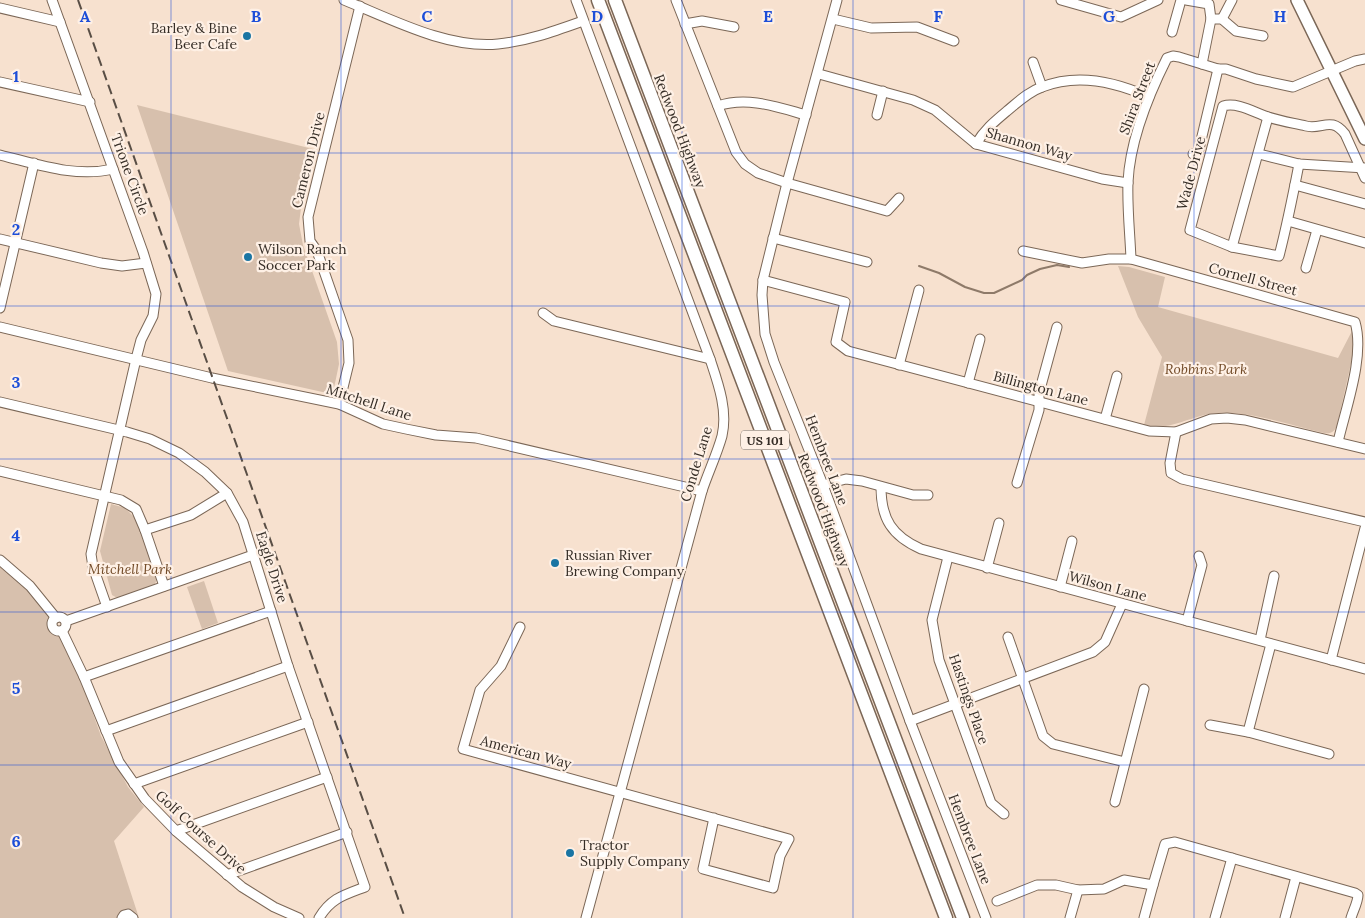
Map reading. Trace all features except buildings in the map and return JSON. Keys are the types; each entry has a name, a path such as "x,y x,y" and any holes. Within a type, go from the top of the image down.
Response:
{"highway":[{"name":"US 101","path":"598,0 946,918"},
{"name":"Redwood Highway","path":"614,0 963,918"}],"main road":[{"path":"1297,0 1365,139"}],"street":[{"name":"Trione Circle","path":"52,0 90,102 156,294 153,316 141,340 136,358 91,554 93,567 107,607"},
{"path":"344,0 440,37 476,44 496,44 536,37 583,21"},
{"name":"Conde Lane","path":"576,0 710,359 719,385 723,420 722,435 702,491 586,918"},
{"path":"676,0 736,152 745,164 758,173 787,183 886,210 899,198"},
{"name":"Hembree Lane","path":"838,0 787,183 763,280 762,295 765,334 986,918"},
{"path":"1061,0 1121,17 1158,0"},
{"path":"1172,32 1181,0"},
{"path":"1186,0 1209,4 1211,18 1202,64"},
{"path":"1222,19 1232,0"},
{"name":"Cameron Drive","path":"339,404 349,362 348,340 317,251 310,241 308,217 360,6"},
{"path":"0,8 60,22"},
{"path":"1211,18 1222,19 1236,31 1263,36"},
{"path":"833,19 871,28 917,27 954,41"},
{"path":"685,24 702,21 734,27"},
{"name":"Shira Street","path":"1131,259 1128,183 1132,152 1149,97 1167,58 1173,56 1180,57 1218,69 1292,87 1365,59"},
{"path":"1033,62 1042,87"},
{"path":"1193,154 1198,153 1201,144 1218,69"},
{"name":"Shannon Way","path":"818,74 913,100 935,110 976,144 1102,179 1128,183"},
{"path":"976,144 987,128 1023,97 1042,87 1065,81 1087,80 1118,85 1149,97"},
{"path":"0,82 90,102"},
{"path":"877,115 884,91"},
{"path":"718,106 740,101 755,102 806,115"},
{"name":"Wade Drive","path":"1299,164 1279,256 1232,247 1190,230 1223,106 1236,105 1268,117 1310,127 1334,124 1341,128 1345,134 1364,171"},
{"path":"1232,247 1268,117"},
{"path":"1259,154 1299,164 1364,171"},
{"path":"0,155 78,173 97,173 113,169"},
{"path":"0,308 34,163"},
{"path":"1295,185 1365,204"},
{"path":"1288,221 1365,243"},
{"path":"1306,268 1317,230"},
{"path":"774,238 867,262"},
{"path":"0,239 101,264 122,266 146,262"},
{"name":"Cornell Street","path":"1023,251 1082,263 1109,259 1131,259 1355,322 1359,335 1356,362 1338,442"},
{"name":"Billington Lane","path":"763,280 845,302 836,342 848,351 1149,431 1176,432 1212,419 1227,418 1245,420 1365,449"},
{"path":"899,365 919,290"},
{"path":"543,313 554,320 710,359"},
{"name":"Mitchell Lane","path":"0,327 136,358 212,378 339,404 384,424 436,435 476,438 702,491"},
{"path":"1017,483 1039,410 1039,392 1057,327"},
{"path":"968,383 980,339"},
{"path":"1105,420 1117,376"},
{"name":"Eagle Drive","path":"0,402 120,430 150,439 179,453 205,472 227,493 243,522 288,666 365,887 339,896 329,904 319,918"},
{"path":"1176,432 1170,463 1171,473 1182,479 1365,522"},
{"path":"0,471 121,500 136,509 164,586"},
{"path":"823,485 846,479 862,481 913,495 928,495"},
{"name":"Wilson Lane","path":"881,487 884,515 895,533 907,543 987,568 1365,669"},
{"path":"145,530 191,515 227,493"},
{"path":"987,568 999,523"},
{"path":"1331,660 1365,528"},
{"path":"1060,587 1072,542"},
{"path":"66,621 66,628 62,631 57,631 52,626 52,622 56,618 62,618 66,621 253,555"},
{"path":"1187,621 1202,565 1199,556"},
{"name":"Hastings Place","path":"948,557 932,620 939,660 991,803 1004,814"},
{"path":"0,560 30,586 56,618"},
{"path":"1260,640 1274,576"},
{"path":"910,721 1093,652 1105,642 1122,604"},
{"path":"84,677 271,611"},
{"name":"American Way","path":"520,627 501,666 480,690 463,749 789,838 780,856 772,888 703,869 714,818"},
{"name":"Golf Course Drive","path":"62,631 84,677 119,762 159,815 227,875 274,908 299,918"},
{"path":"1008,637 1043,736 1053,744 1125,762"},
{"path":"1248,732 1271,644"},
{"path":"106,731 288,666"},
{"path":"1115,802 1144,689"},
{"path":"134,784 308,722"},
{"path":"1210,724 1248,732 1329,754"},
{"path":"176,831 327,777"},
{"path":"227,875 347,832"},
{"path":"1144,918 1165,844 1175,842 1354,893 1358,895 1358,900 1354,906 1351,918"},
{"path":"1215,918 1232,858"},
{"path":"1285,918 1296,877"},
{"path":"997,901 1037,885 1056,885 1078,890 1104,889 1124,880 1153,885"},
{"path":"1070,918 1078,890"},
{"path":"122,918 128,914 133,918"},
{"path":"314,918 319,918"}],"green space":[{"name":"Wilson Ranch Soccer Park","path":"137,105 313,149 299,224 303,245 337,342 339,364 334,388 327,393 228,371"},
{"name":"Robbins Park","path":"1118,266 1129,267 1165,277 1158,307 1338,358 1353,329 1352,359 1335,430 1330,433 1324,433 1244,414 1231,413 1209,414 1173,425 1154,427 1144,425 1162,357 1138,317"},
{"name":"Mitchell Park","path":"111,504 125,508 137,520 158,577 154,586 119,599 112,595 100,551"},
{"path":"0,566 30,591 45,608 79,675 101,736 128,787 144,807 114,841 139,918 0,918"},
{"path":"204,581 218,623 202,629 187,587"}],"waterway":[{"path":"919,266 939,273 965,287 984,293 994,293 1040,269 1057,265 1069,267"}],"railway":[{"path":"78,0 405,918"}],"place":[{"name":"Barley & Bine Beer Cafe","path":"247,36"},
{"name":"Wilson Ranch Soccer Park","path":"248,257"},
{"name":"Russian River Brewing Company","path":"555,563"},
{"name":"Tractor Supply Company","path":"570,853"}]}
